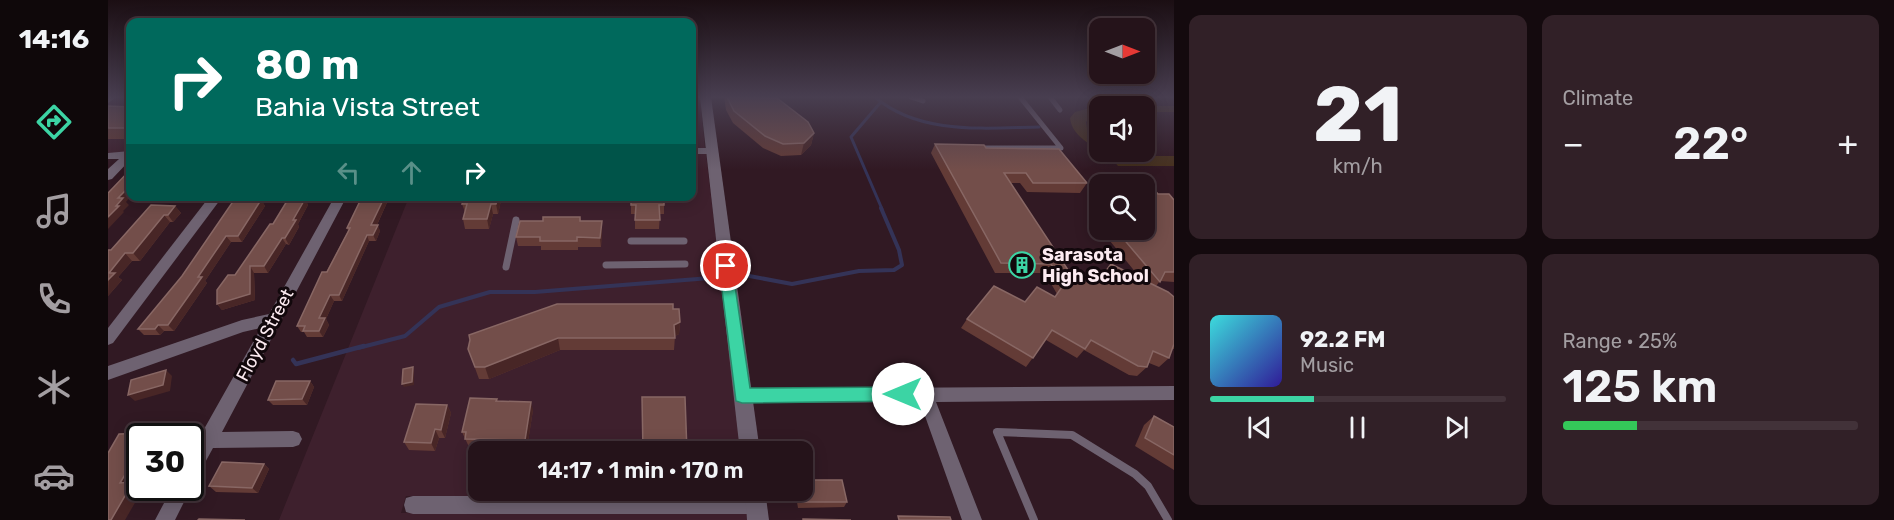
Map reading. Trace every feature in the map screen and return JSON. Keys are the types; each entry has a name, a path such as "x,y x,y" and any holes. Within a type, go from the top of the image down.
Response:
{"street":[{"path":"708,121 748,441"},
{"path":"696,151 711,152"},
{"path":"108,156 126,155"},
{"path":"108,176 126,159"},
{"path":"108,339 213,201"},
{"name":"Floyd Street","path":"204,449 338,201"},
{"path":"108,373 242,327 274,319"},
{"path":"742,396 1174,393"},
{"path":"926,394 972,520"},
{"path":"209,440 293,439"},
{"path":"165,520 175,501"},
{"path":"413,505 756,505"}],"lane":[{"path":"968,148 1061,148 1040,121"},
{"path":"506,267 516,220"},
{"path":"631,241 684,241"},
{"path":"606,265 685,264"},
{"path":"1034,520 997,432 1072,435 1135,474 1148,486 1168,520"}],"shaded area":[{"path":"108,121 126,121 126,153 108,153"},
{"path":"696,121 702,121 705,149 696,149"},
{"path":"1071,121 1087,121 1089,144 1085,141"},
{"path":"696,154 706,154 740,441 468,441 468,496 406,496 401,513 748,514 749,520 279,520 407,201 696,201"},
{"path":"1155,156 1174,156 1174,166 1118,166 1114,162 1155,162"}],"building":[{"path":"108,121 126,121 125,128 108,128"},
{"path":"747,121 807,121 814,133 804,143 783,144 765,136"},
{"name":"Sarasota High School","path":"935,144 984,145 986,148 1059,149 1087,183 1033,183 1026,173 1004,173 1074,279 1100,279 1111,264 1174,297 1174,344 1169,358 1153,351 1147,367 1138,366 1091,340 1085,349 1052,330 1033,358 967,319 994,286 1025,302 1037,287 1055,297 1064,284 1051,264 1001,263"},
{"path":"126,174 126,190 118,198 123,198 116,206 119,206 108,217 108,193"},
{"path":"1155,191 1158,194 1169,194 1174,200 1174,272 1165,272 1160,282 1124,240 1155,240"},
{"path":"233,201 260,201 238,236 226,236 198,277 202,277 168,325 158,325 155,329 138,329 182,276"},
{"path":"287,201 304,201 285,238 282,238 264,266 250,266 250,294 217,304 217,290 228,275 235,275 270,224 273,224"},
{"path":"360,201 383,201 371,225 378,225 373,235 367,235 339,295 330,295 319,318 325,318 319,331 303,331 305,326 297,326 322,272 327,272 350,228 347,228"},
{"path":"463,201 497,201 496,204 491,204 487,219 463,219 467,204 462,204"},
{"path":"631,201 664,201 664,205 659,205 660,220 635,220 636,205 631,205"},
{"path":"151,205 175,206 168,215 164,215 133,253 125,253 109,273 115,273 108,280 108,250 111,250"},
{"path":"543,217 580,217 580,221 602,221 600,238 577,237 577,241 540,241 540,237 516,237 520,221 543,221"},
{"path":"557,304 673,304 673,309 679,309 680,322 674,325 675,338 558,338 485,367 475,367 468,349 469,335"},
{"path":"413,367 412,382 402,384 403,369"},
{"path":"166,370 163,385 128,395 131,380"},
{"path":"276,381 310,381 302,399 268,400"},
{"path":"642,397 685,397 687,441 643,441"},
{"path":"470,398 531,402 525,440 465,439 466,432 462,432"},
{"path":"416,404 447,405 441,430 435,429 431,443 404,442"},
{"path":"1154,416 1174,427 1174,455 1145,438"},
{"path":"119,434 126,434 126,473 120,483 126,483 126,494 111,520 108,520 108,453"},
{"path":"222,462 264,464 252,488 209,486"},
{"path":"813,480 842,480 847,502 800,502 813,501"},
{"path":"898,516 950,517 951,520 899,520"},
{"path":"199,519 245,520 198,520"},
{"path":"803,519 851,520 803,520"}],"waterway":[{"path":"864,121 851,137 882,209"},
{"path":"925,121 953,127 1039,127"},
{"path":"744,275 792,284 859,271 894,270 902,265 899,250 881,208"},
{"path":"358,348 405,336 439,307 490,292 535,292 710,278"},
{"path":"293,360 296,364 364,346"}],"place":[{"name":"Sarasota High School","path":"1022,265"}],"route":[{"path":"726,266 742,396 903,394"}]}
